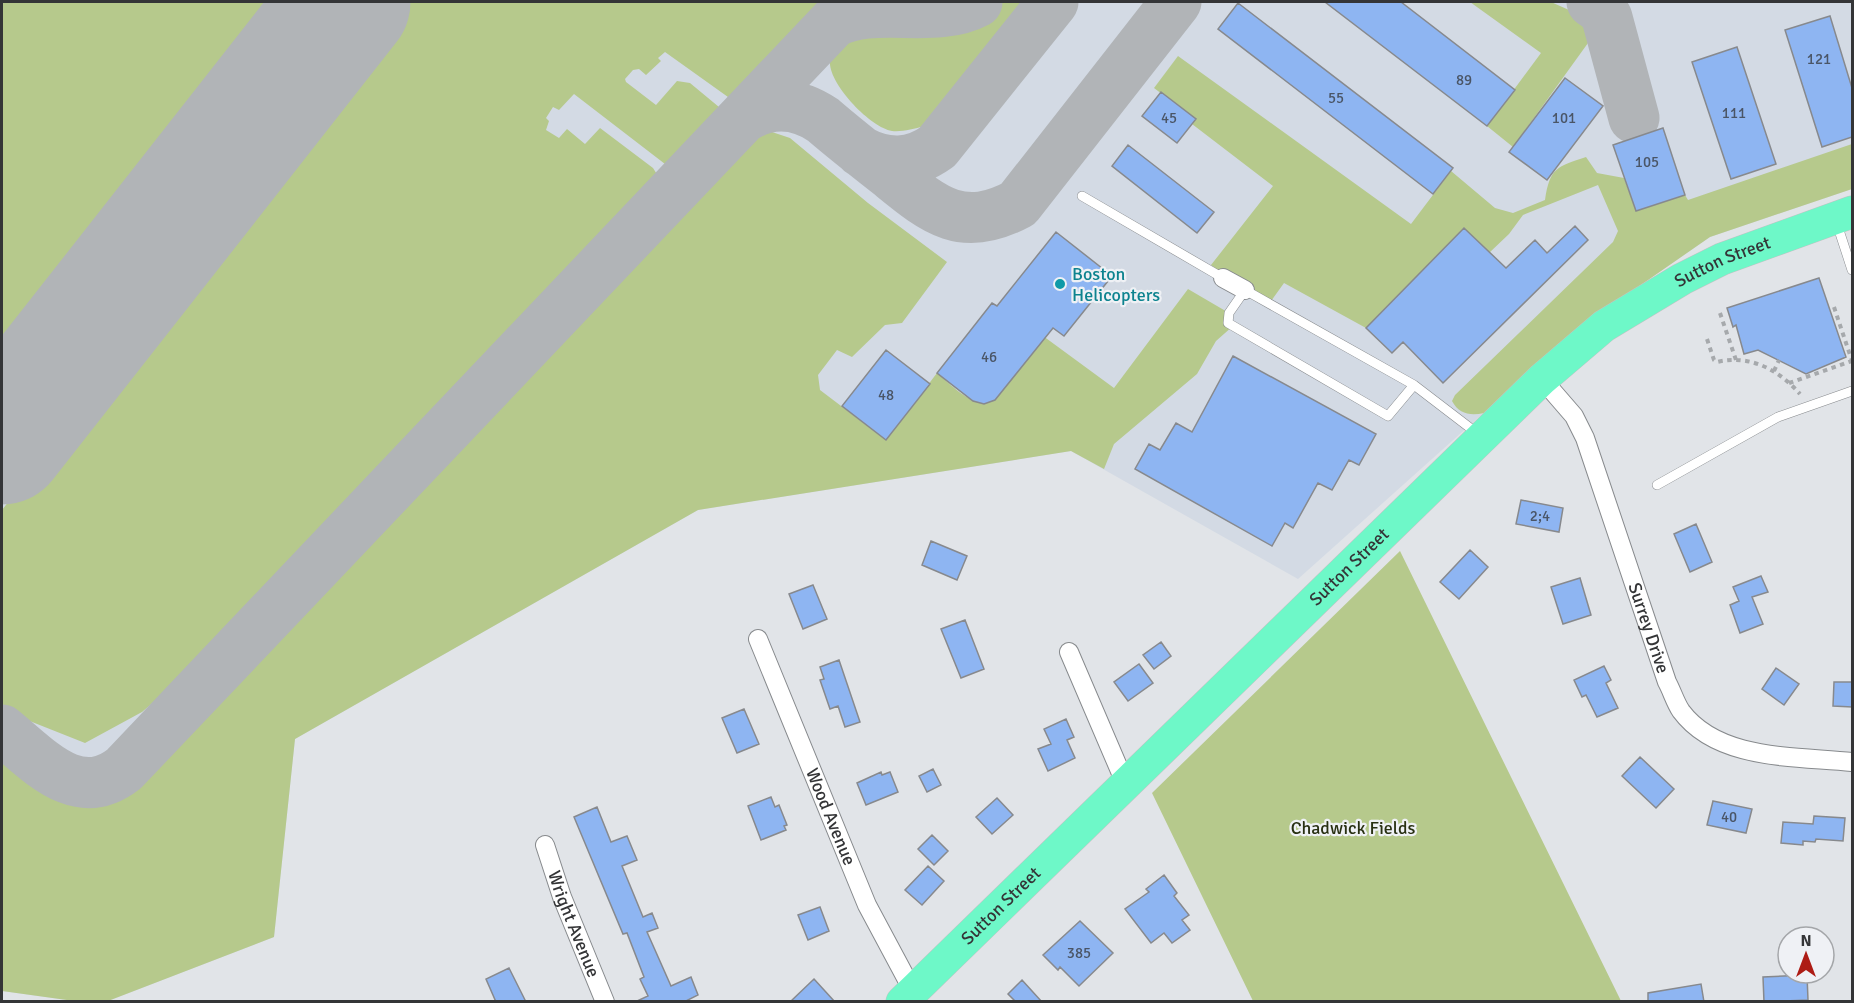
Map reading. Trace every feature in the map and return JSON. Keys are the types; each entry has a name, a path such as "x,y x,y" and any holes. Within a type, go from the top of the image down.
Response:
{"highway":[{"name":"Sutton Street","path":"907,996 1542,379 1604,326 1682,279 1722,259 1844,215"}],"street":[{"path":"1223,278 1245,290"},
{"name":"Surrey Drive","path":"1542,379 1574,416 1585,438 1667,682 1680,710 1709,736 1728,745 1758,752 1852,762"},
{"name":"Wood Avenue","path":"758,639 867,905 907,996"},
{"path":"1069,652 1126,785"},
{"name":"Wright Avenue","path":"545,845 562,897 605,1002"}],"lane":[{"path":"1082,196 1223,278"},
{"path":"1844,215 1852,270"},
{"path":"1414,385 1388,416 1228,323 1228,313 1245,290 1414,385 1482,438"},
{"path":"1657,485 1778,417 1852,391"}],"path":[{"path":"1789,383 1852,361 1834,307"},
{"path":"1719,313 1736,360"},
{"path":"1707,339 1714,360 1717,362 1736,360 1762,365 1774,371 1800,394"},
{"path":"1774,371 1779,360"}],"shaded area":[{"path":"2,2 1852,2 1852,189 1710,237 1576,330 1298,579 1071,451 698,510 295,739 274,937 108,1001 74,1001 2,991"}],"green space":[{"path":"2,2 285,2 2,361"},
{"path":"401,2 830,2 735,102 665,52 658,58 661,61 646,75 639,69 633,70 625,79 626,82 656,105 677,81 690,83 725,112 674,166 665,164 574,94 559,110 553,107 546,118 549,121 546,130 559,138 567,129 585,144 600,128 653,168 660,179 354,504 169,689 142,712 85,743 22,718 2,704 2,510"},
{"path":"1001,2 1024,2 924,126 900,131 883,128 852,103 835,80 831,70 832,51 848,27 979,25"},
{"path":"1470,2 1551,2 1587,18 1591,33 1588,43 1513,147 1487,126 1541,53"},
{"path":"1178,56 1411,224 1451,171 1495,208 1513,213 1545,200 1549,181 1556,170 1586,157 1597,173 1624,178 1636,211 1685,195 1688,200 1852,144 1852,189 1710,237 1576,330 1484,413 1470,414 1455,405 1452,401 1455,395 1613,242 1618,231 1598,185 1523,215 1509,234 1489,253 1464,229 1366,328 1284,283 1269,304 1211,265 1273,186 1192,124 1195,119 1154,88"},
{"path":"769,131 790,138 868,203 947,262 902,323 885,325 852,357 837,350 818,375 820,390 886,440 937,373 971,399 979,402 995,400 1041,342 1039,333 1114,388 1188,289 1229,313 1233,326 1216,341 1197,374 1114,444 1104,469 1071,451 698,510 295,739 274,937 108,1001 74,1001 2,991 2,752 46,785 75,797 109,794 128,785 735,145 749,135"},
{"name":"Chadwick Fields","path":"1400,551 1621,1001 1253,1001 1152,793"}],"building":[{"path":"1325,2 1401,2 1515,90 1487,126"},
{"path":"1238,3 1453,168 1433,194 1218,29"},
{"path":"1830,16 1852,88 1852,137 1822,147 1785,30"},
{"path":"1737,47 1776,164 1731,179 1692,62"},
{"path":"1565,78 1603,106 1547,180 1509,152"},
{"path":"1161,92 1196,119 1177,143 1142,116"},
{"path":"1663,128 1685,195 1636,211 1613,145"},
{"path":"1128,145 1214,212 1197,233 1112,166"},
{"path":"1575,226 1588,240 1443,383 1403,342 1392,353 1366,328 1464,228 1506,268 1535,240 1547,253"},
{"path":"1056,232 1112,276 1064,336 1053,328 995,400 984,404 973,401 937,373 992,303 997,306"},
{"path":"1819,278 1846,357 1806,374 1758,350 1744,354 1736,325 1733,327 1727,308"},
{"path":"886,350 930,384 886,440 842,406"},
{"path":"1233,356 1376,434 1359,465 1349,460 1332,490 1318,483 1293,528 1285,523 1272,546 1135,469 1149,444 1160,450 1176,423 1192,432"},
{"path":"1521,500 1563,508 1559,532 1516,524"},
{"path":"1696,524 1712,562 1690,572 1674,534"},
{"path":"931,541 967,556 957,580 922,565"},
{"path":"1470,550 1488,567 1459,599 1440,582"},
{"path":"1761,576 1768,592 1752,597 1763,624 1740,633 1730,605 1739,601 1733,587"},
{"path":"1580,578 1591,615 1563,624 1551,587"},
{"path":"813,585 827,619 803,629 789,594"},
{"path":"965,620 984,669 961,678 941,629"},
{"path":"1161,642 1171,656 1154,669 1143,655"},
{"path":"839,660 860,722 845,727 838,706 830,709 820,680 824,679 820,667"},
{"path":"1139,664 1153,683 1128,701 1114,682"},
{"path":"1604,666 1611,680 1606,683 1618,708 1597,717 1586,695 1582,697 1574,680"},
{"path":"1776,668 1799,684 1784,705 1762,689"},
{"path":"1834,682 1852,682 1852,707 1833,706"},
{"path":"744,709 759,744 737,753 722,718"},
{"path":"1066,719 1074,737 1067,740 1075,758 1048,771 1038,749 1051,744 1044,729"},
{"path":"1640,757 1674,789 1656,808 1622,776"},
{"path":"933,769 941,785 927,792 919,776"},
{"path":"881,772 882,775 890,772 898,792 866,805 857,783"},
{"path":"771,797 775,807 779,805 787,825 784,826 786,830 761,840 748,806"},
{"path":"997,798 1013,815 992,834 976,817"},
{"path":"1713,801 1752,809 1746,833 1707,825"},
{"path":"597,807 611,842 627,836 637,860 622,866 643,917 652,913 658,928 647,932 671,986 691,977 698,995 684,1002 635,1002 648,996 640,979 644,977 627,933 623,934 574,817"},
{"path":"1814,816 1845,818 1843,841 1816,839 1815,842 1803,841 1803,845 1781,843 1783,822 1813,824"},
{"path":"932,835 948,851 934,865 918,849"},
{"path":"928,866 944,881 922,905 905,890"},
{"path":"1164,875 1177,893 1174,896 1189,915 1182,920 1190,930 1172,943 1164,933 1151,943 1125,909 1149,892 1146,889"},
{"path":"820,907 829,931 808,940 798,915"},
{"path":"1080,921 1113,953 1079,986 1060,967 1058,970 1043,955"},
{"path":"509,968 526,1002 496,1002 486,979"},
{"path":"1776,976 1776,985 1807,985 1808,1000 1764,1002 1763,977"},
{"path":"814,979 835,1002 790,1002"},
{"path":"1022,980 1042,1002 1016,1002 1008,994"},
{"path":"1701,984 1704,1002 1648,1002 1648,993"}],"taxiway":[{"path":"2,730 44,765 74,781 90,783 107,779 124,769 853,2"},
{"path":"833,23 849,16 867,13 942,12 960,9 977,2"},
{"path":"860,151 879,159 899,161 918,157 937,147 1053,2"},
{"path":"743,118 753,112 773,106 803,110 823,120 921,199 935,207 950,214 965,217 981,217 998,213 1018,204 1176,2"},
{"path":"1592,2 1602,9 1607,18 1634,118"}],"runway":[{"path":"2,440 346,2"}],"place":[{"name":"Boston Helicopters","path":"1060,284"}]}
